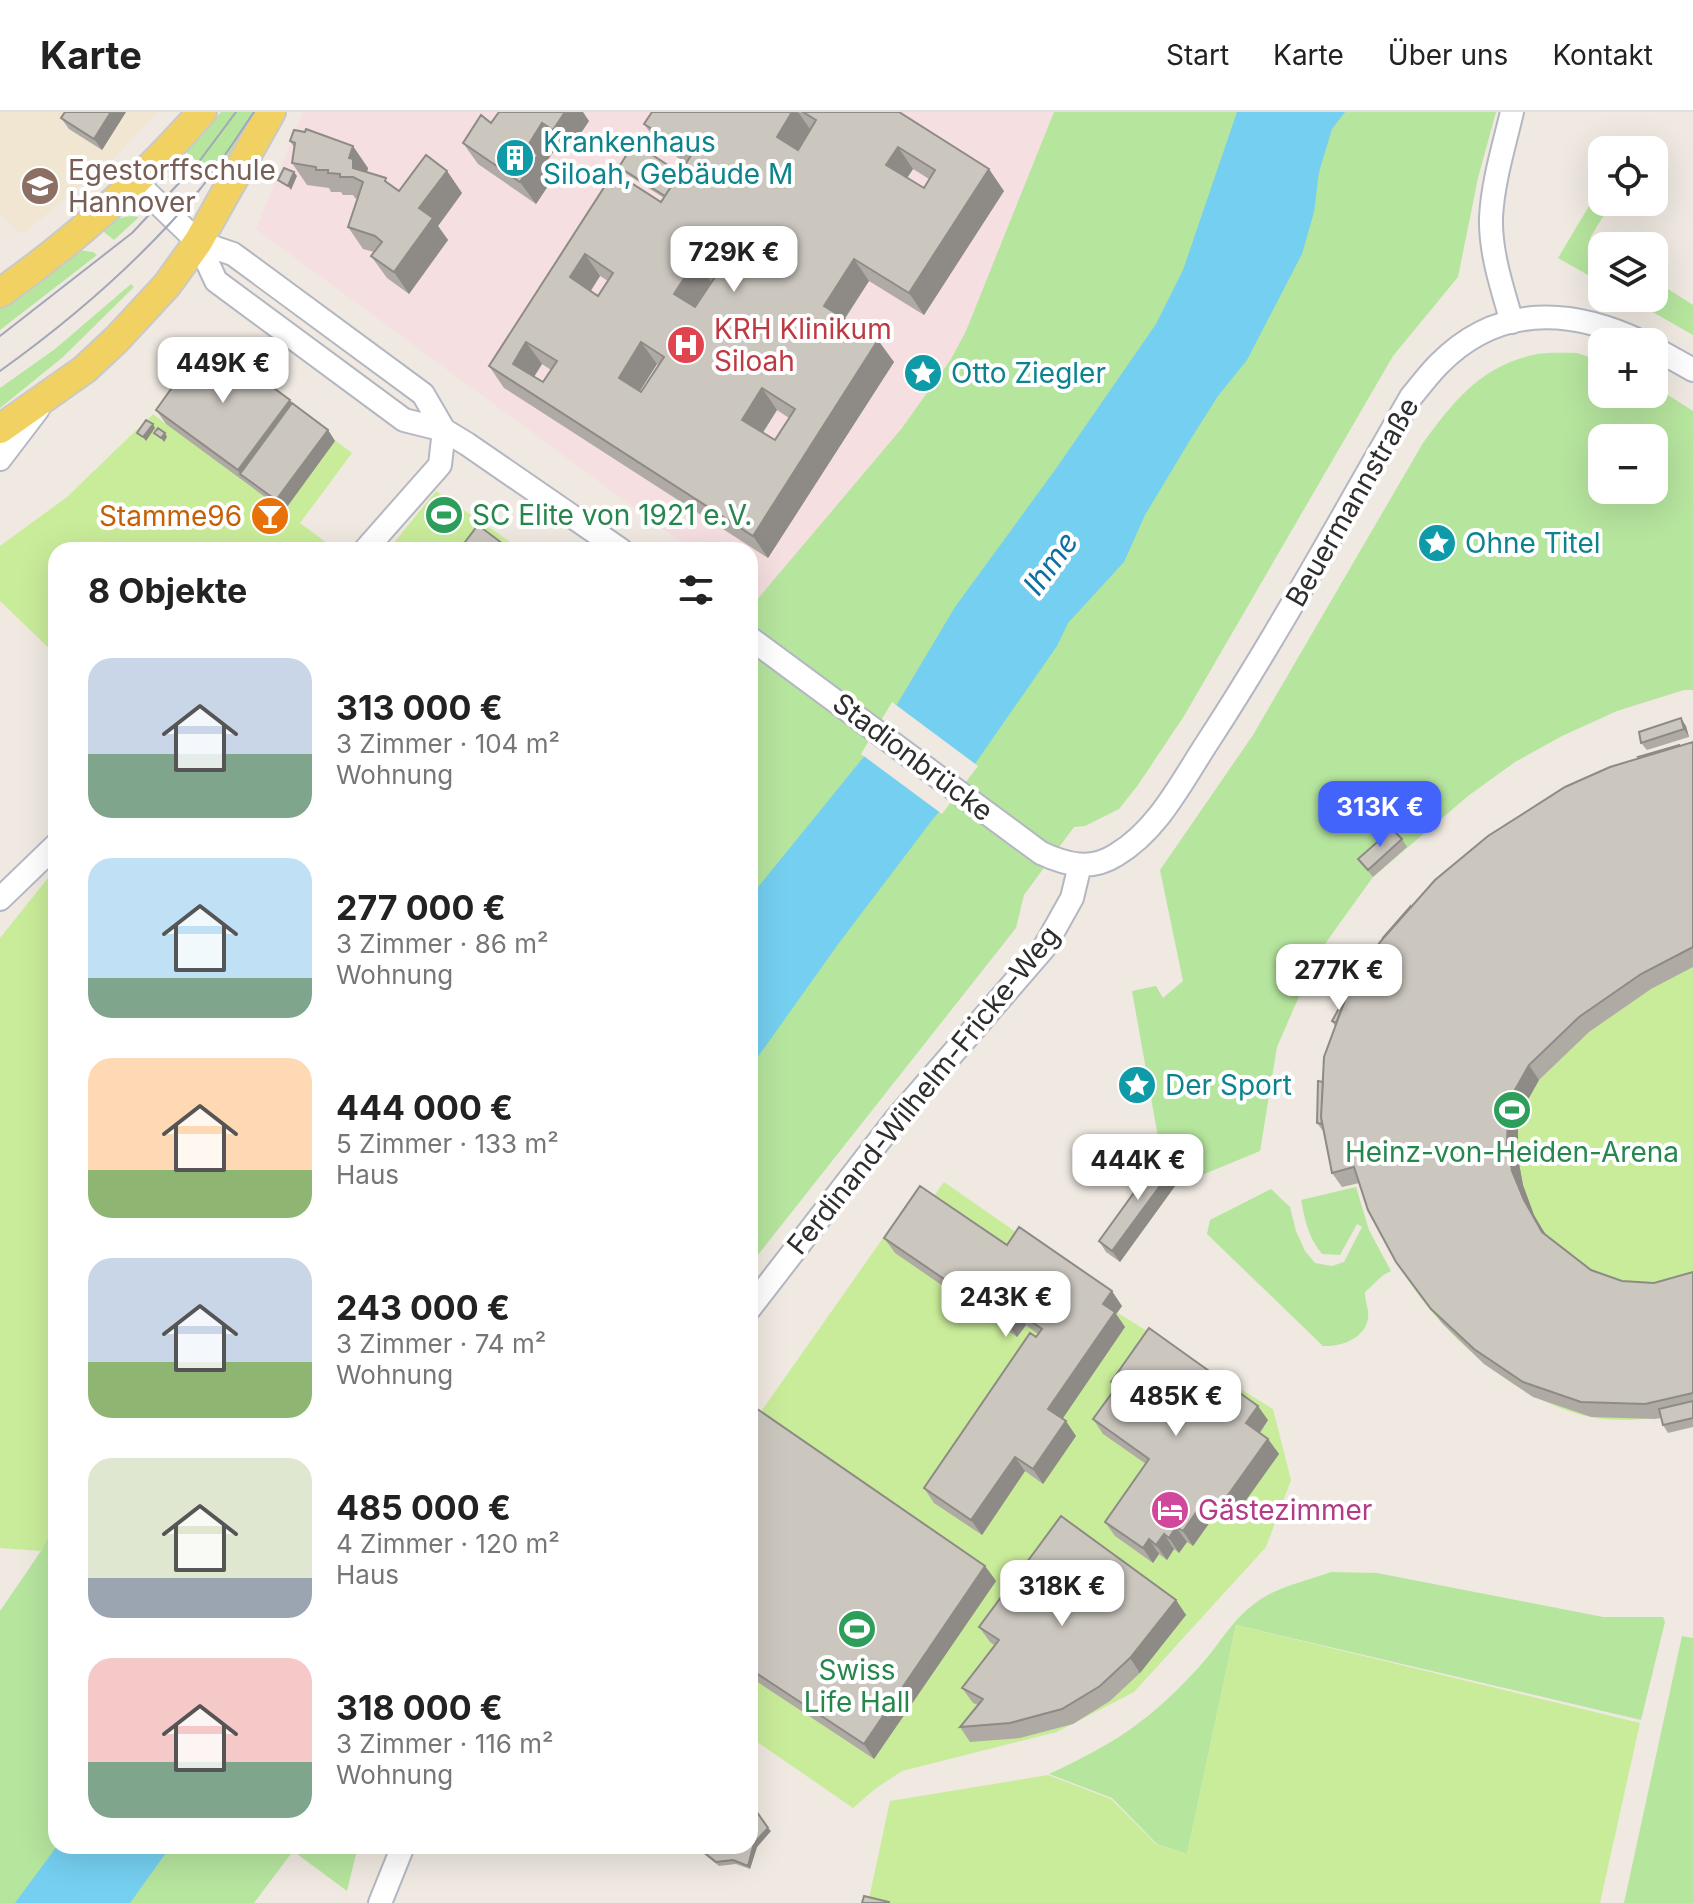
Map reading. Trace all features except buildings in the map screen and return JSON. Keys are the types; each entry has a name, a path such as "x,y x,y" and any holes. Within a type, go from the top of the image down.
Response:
{"main road":[{"path":"0,293 34,269 136,182 202,112"},
{"path":"0,429 85,369 167,285 198,242 271,112"}],"street":[{"path":"1512,112 1494,190 1491,219 1493,247 1512,322"},
{"path":"136,182 198,242 216,281 404,420 444,430 609,542"},
{"path":"198,242 233,254 423,394 444,430 440,465 372,542"},
{"name":"Beuermannstraße","path":"1080,865 1105,860 1131,845 1146,832 1166,806 1250,678 1411,397 1440,363 1465,342 1512,322 1537,316 1561,316 1606,328"},
{"path":"1668,356 1693,370"},
{"path":"0,459 47,398"},
{"name":"Stadionbrücke","path":"758,644 1041,853 1065,864 1080,865"},
{"path":"0,899 48,853"},
{"name":"Ferdinand-Wilhelm-Fricke-Weg","path":"758,1298 896,1119 1044,948 1072,898 1080,865"},
{"path":"380,1903 400,1854"}],"shaded area":[{"name":"Egestorffschule Hannover","path":"0,112 157,112 113,159 22,234 0,213"},
{"name":"KRH Klinikum Siloah","path":"303,112 1054,112 966,331 951,359 902,428 759,598 758,542 681,542 256,229"}],"green space":[{"path":"221,112 262,112 222,181 186,152"},
{"path":"1054,112 1496,112 1478,178 1458,277 1393,356 1184,716 1119,809 1085,826 1074,827 1024,895 1016,928 758,1255 758,599 902,428 951,359 966,331"},
{"path":"1588,208 1588,216 1603,216 1594,232 1588,232 1588,275 1558,258"},
{"path":"139,217 114,240 100,229 114,219"},
{"path":"78,250 97,255 0,330 0,309"},
{"path":"131,284 134,287 63,357 0,408 0,388 55,349"},
{"path":"1668,289 1693,305 1693,335 1653,312 1668,312"},
{"path":"1549,353 1577,353 1588,357 1588,408 1668,408 1668,395 1693,411 1693,690 1617,711 1515,762 1468,796 1373,877 1317,955 1277,1047 1260,1151 1190,1180 1171,1166 1163,1165 1132,991 1156,986 1163,998 1183,981 1160,870 1253,735 1423,443 1457,400 1483,377 1515,360"},
{"path":"218,354 352,453 300,523 326,542 48,542 48,647 0,601 0,546 67,497 153,414 166,424"},
{"name":"SC Elite von 1921 e.V.","path":"436,491 510,542 395,542"},
{"name":"Heinz-von-Heiden-Arena","path":"1693,759 1693,1410 1642,1419 1604,1419 1564,1409 1537,1397 1511,1382 1462,1344 1422,1300 1406,1277 1382,1231 1364,1182 1342,1187"},
{"path":"48,878 48,1537 41,1551 0,1548 0,938"},
{"path":"944,1182 1122,1306 1118,1313 1273,1409 1291,1480 1266,1547 1134,1692 1057,1732 902,1771 853,1808 758,1743 758,1416 916,1191 931,1200"},
{"path":"1356,1187 1369,1230 1391,1271 1365,1292 1368,1320 1360,1333 1347,1342 1323,1346 1207,1234 1210,1220 1271,1189 1290,1207 1305,1251 1315,1263 1332,1266 1344,1262 1362,1227 1357,1224 1340,1255 1322,1254 1310,1235 1301,1200"},
{"path":"48,1537 48,1854 291,1854 254,1903 0,1903 0,1611"},
{"path":"1331,1572 1377,1573 1603,1617 1663,1617 1665,1622 1641,1720 1236,1625 1187,1854 1157,1844 1112,1798 1049,1774 1112,1741 1148,1716 1181,1686 1234,1623 1261,1599"},
{"path":"1236,1625 1640,1723 1600,1903 868,1903 890,1801 1048,1775 1111,1799 1156,1844 1187,1854"},
{"path":"1682,1636 1693,1638 1693,1903 1624,1903"},
{"path":"297,1854 356,1854 347,1891"}],"water":[{"name":"Ihme","path":"1237,112 1345,112 1332,129 1319,172 1314,212 1302,254 1247,360 1218,396 1192,437 1145,515 1124,562 1068,623 1057,646 952,797 839,943 758,1057 758,887 871,748 955,607 1156,324 1183,270"},
{"path":"51,1854 165,1854 130,1903 15,1903"}],"pier":[{"path":"892,702 978,766 942,814 861,754"}],"tram line":[{"path":"0,336 132,233 198,163 236,112"},
{"path":"0,371 81,308 156,239 201,188 254,112"}],"place":[{"name":"Krankenhaus Siloah, Gebäude M","path":"515,158"},
{"name":"Egestorffschule Hannover","path":"40,186"},
{"name":"KRH Klinikum Siloah","path":"686,345"},
{"name":"Otto Ziegler","path":"923,373"},
{"name":"SC Elite von 1921 e.V.","path":"444,515"},
{"name":"Stamme96","path":"270,516"},
{"name":"Ohne Titel","path":"1437,543"},
{"name":"Der Sport","path":"1137,1085"},
{"name":"Heinz-von-Heiden-Arena","path":"1512,1110"},
{"name":"Gästezimmer","path":"1170,1510"},
{"name":"Swiss Life Hall","path":"857,1629"}]}
